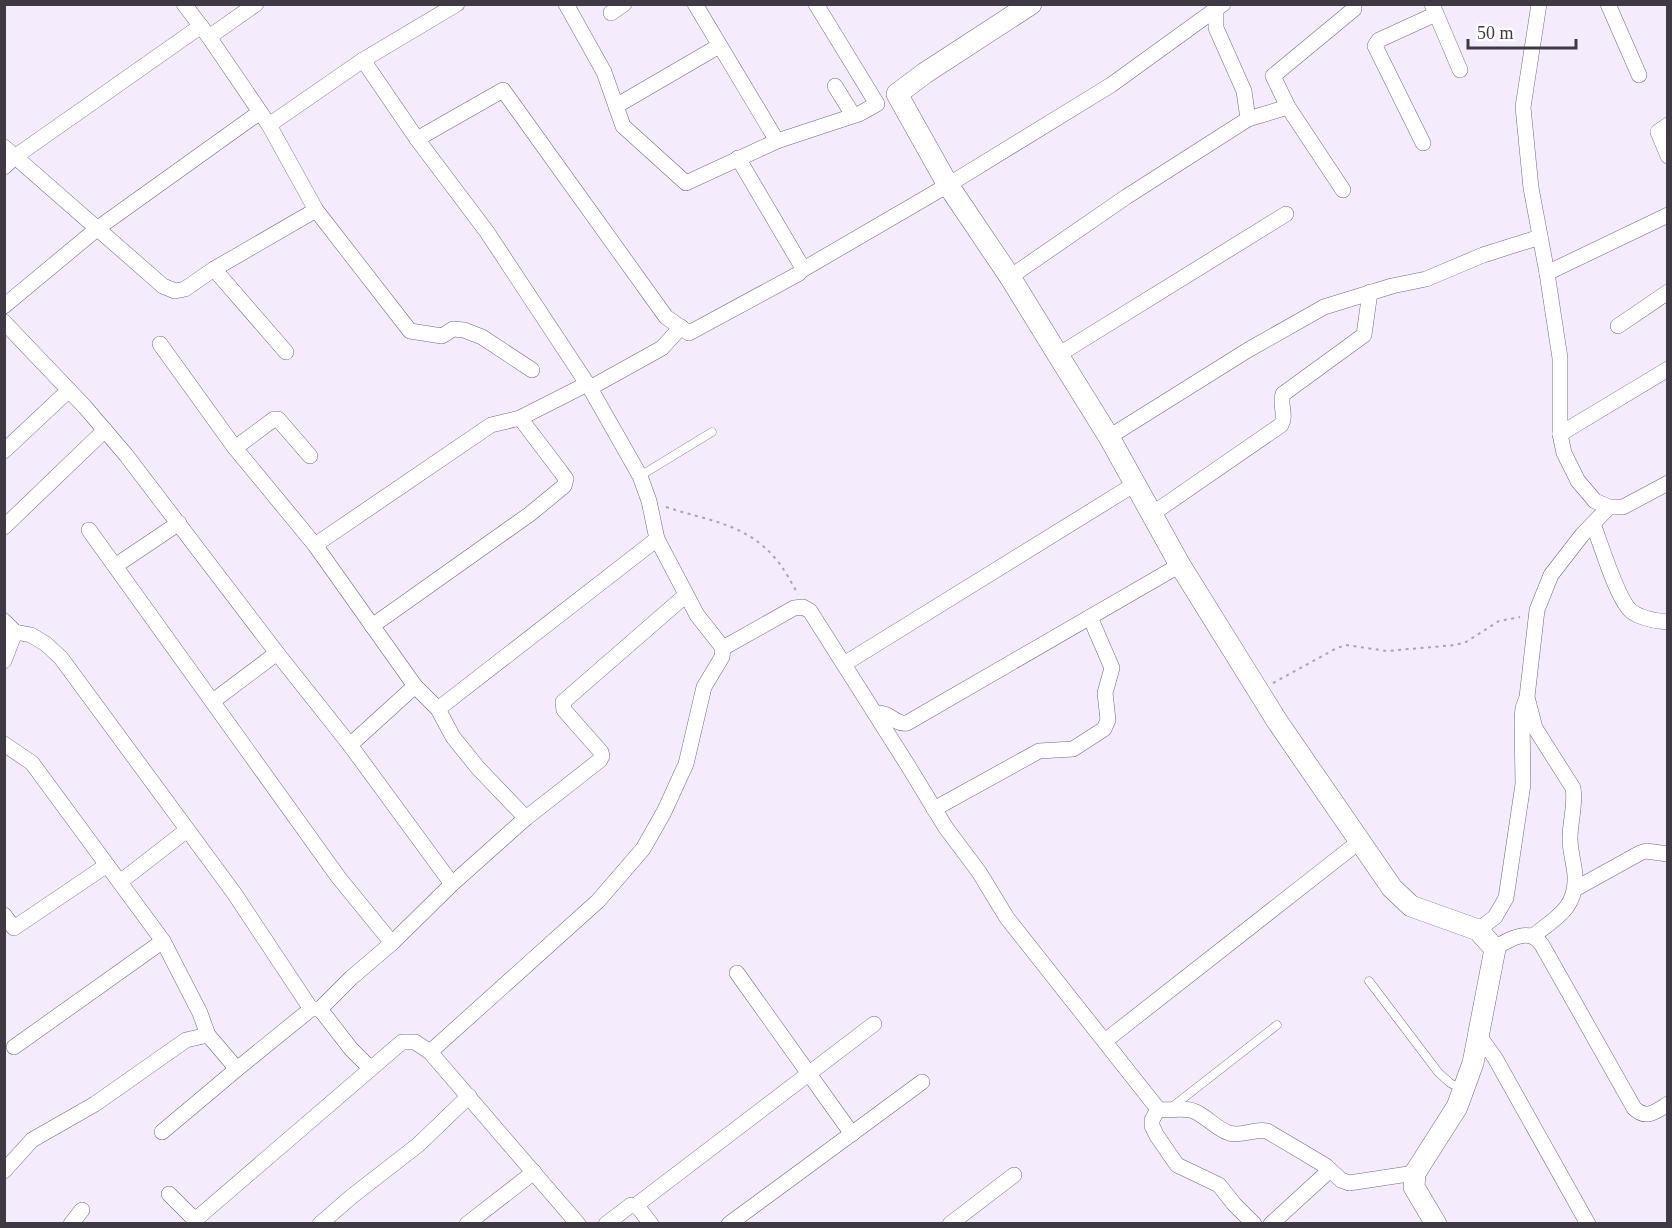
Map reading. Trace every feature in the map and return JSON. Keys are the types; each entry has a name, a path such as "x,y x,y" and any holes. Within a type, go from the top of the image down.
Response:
{"main road":[{"path":"1031,4 925,73 897,94 948,185 1010,277 1108,437 1180,565 1259,691 1392,888 1411,906 1478,930 1495,949 1473,1063 1457,1107 1415,1173 1414,1187 1436,1224"}],"street":[{"path":"184,4 269,124 316,210 410,331 442,336 453,330 464,330 482,337 532,370"},
{"path":"4,167 10,151 205,32 256,4"},
{"path":"269,124 363,60 457,4"},
{"path":"566,4 604,72 623,126 686,183 777,141 853,115 897,94"},
{"path":"695,4 777,141"},
{"path":"816,4 877,104"},
{"path":"1539,4 1523,107 1531,188 1560,358 1560,434 1564,453 1578,481 1595,501 1610,507 1623,507 1668,483"},
{"path":"1608,4 1639,75"},
{"path":"1343,190 1288,107 1273,76 1356,6"},
{"path":"417,139 503,90 666,317 689,333 798,274 1111,85 1220,7"},
{"path":"1220,7 1216,28 1244,91 1248,119"},
{"path":"1423,143 1376,46 1378,40 1434,9 1460,70"},
{"path":"616,106 719,46"},
{"path":"363,60 417,139 487,232 588,386 640,476 649,501 657,539 697,615 723,648 722,657 704,687 686,764 664,812 643,849 598,901 430,1052"},
{"path":"835,86 853,115"},
{"path":"1010,277 1248,119 1288,107"},
{"path":"4,306 98,228 260,112"},
{"path":"1668,125 1658,132 1668,156"},
{"path":"10,151 163,286 175,291 185,289 214,269 316,210"},
{"path":"738,159 802,270"},
{"path":"1058,355 1286,214"},
{"path":"1547,273 1668,215"},
{"path":"1108,437 1248,350 1324,307 1370,292 1426,279 1483,255 1540,237"},
{"path":"214,269 286,352"},
{"path":"1152,514 1281,425 1283,394 1364,335 1370,292"},
{"path":"1618,326 1668,292"},
{"path":"4,322 105,430 350,745 452,884"},
{"path":"315,545 490,425 520,418 588,386 662,348 681,327"},
{"path":"160,344 234,448 315,545 414,686 438,709 453,737 478,768 526,818"},
{"path":"1560,434 1668,369"},
{"path":"4,451 69,390"},
{"path":"372,626 530,514 564,486 566,479 520,418"},
{"path":"234,448 274,419 278,419 310,456"},
{"path":"4,527 105,430"},
{"path":"844,663 1135,484"},
{"path":"1478,930 1495,917 1506,898 1523,784 1523,708 1527,697 1537,610 1551,575 1582,535 1610,507"},
{"path":"115,566 178,524"},
{"path":"1593,524 1623,603 1635,614 1668,622"},
{"path":"89,530 339,878 392,943"},
{"path":"438,709 657,539"},
{"path":"875,713 885,713 898,723 907,723 1180,565"},
{"path":"162,1132 237,1069 315,1009 392,943 452,884 526,818 600,760 601,752 564,710 563,702 686,595"},
{"path":"723,648 794,608 803,607 810,611 946,828 992,891 1007,918 1163,1110"},
{"path":"934,809 1039,751 1073,748 1104,729 1108,720 1105,693 1112,668 1090,617"},
{"path":"4,661 10,626 46,644 61,658 234,892 315,1009 370,1068"},
{"path":"213,701 277,653"},
{"path":"350,745 414,686"},
{"path":"1527,697 1535,728 1573,788 1575,795 1570,824 1570,848 1575,874 1572,902 1533,936"},
{"path":"4,744 32,763 164,941 200,1012 208,1035 237,1069"},
{"path":"120,882 187,830"},
{"path":"1105,1041 1360,842"},
{"path":"1575,889 1640,853 1668,854"},
{"path":"4,915 14,928 107,865"},
{"path":"1495,949 1507,941 1527,935 1533,936 1542,945 1634,1108 1640,1114 1649,1115 1668,1104"},
{"path":"14,1047 164,941"},
{"path":"737,973 852,1134"},
{"path":"606,1224 631,1205 635,1206 874,1023"},
{"path":"1478,1034 1495,1058 1588,1224"},
{"path":"4,1171 32,1140 95,1104 186,1040 208,1035"},
{"path":"169,1194 195,1222 370,1068 402,1042 415,1042 430,1052 578,1224"},
{"path":"729,1224 922,1082"},
{"path":"320,1224 418,1145 469,1096"},
{"path":"1254,1224 1219,1185 1177,1165 1152,1126 1152,1120 1163,1110 1185,1108 1195,1111 1230,1133 1258,1129 1267,1131 1349,1183 1415,1173"},
{"path":"1271,1224 1330,1170"},
{"path":"467,1224 534,1172"},
{"path":"950,1224 1014,1175"},
{"path":"635,1206 651,1224"},
{"path":"71,1224 82,1210"}],"lane":[{"path":"640,476 712,432"},
{"path":"1369,981 1438,1072 1450,1083 1463,1090"},
{"path":"1163,1110 1277,1025"}],"path":[{"path":"649,501 706,520 728,524 756,540 776,559 800,597 803,607"},
{"path":"1259,691 1346,645 1387,651 1455,645 1466,642 1493,623 1515,619 1537,610"}]}
